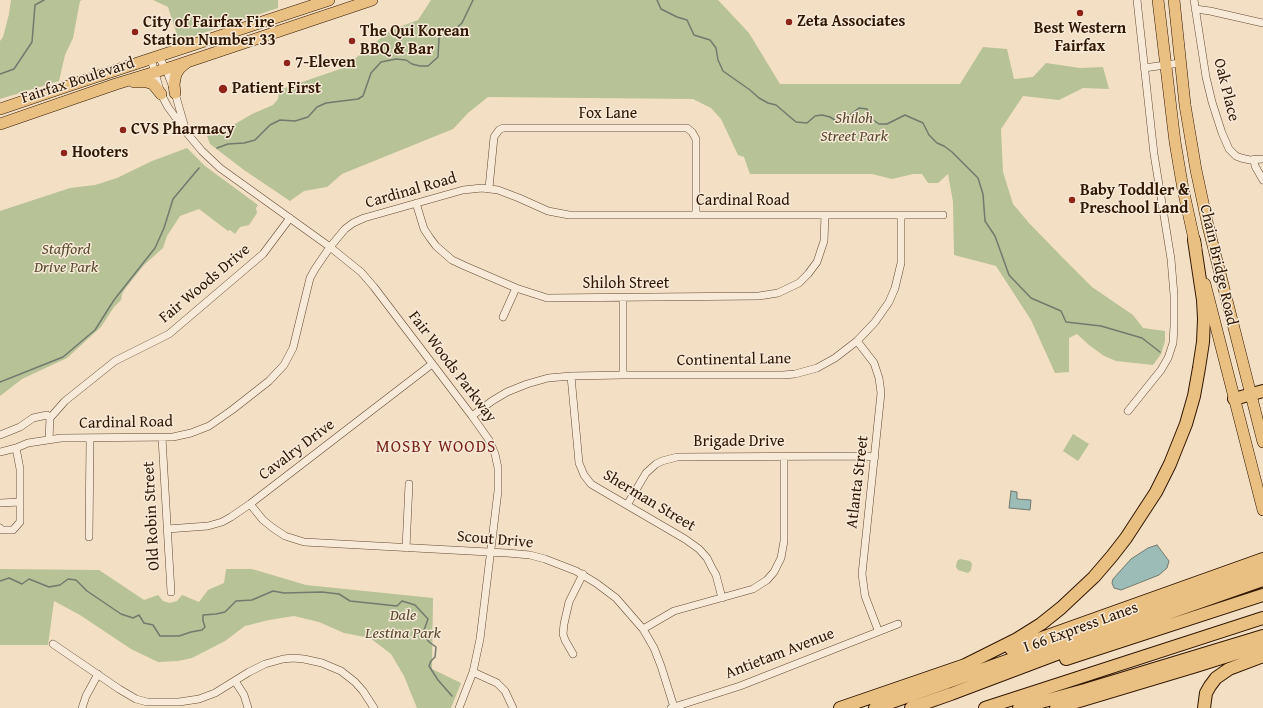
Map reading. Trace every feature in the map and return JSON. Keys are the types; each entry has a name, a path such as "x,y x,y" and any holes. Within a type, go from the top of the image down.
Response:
{"highway":[{"path":"963,666 1017,639 1041,624 1061,608 1094,577 1112,556 1126,538 1156,492 1170,464 1186,424 1200,368 1204,313 1194,240"},
{"path":"1234,399 1263,391"},
{"path":"840,708 963,666 1263,559"},
{"path":"875,708 1053,645 1172,600 1263,569"},
{"name":"I 66 Express Lanes","path":"911,708 1134,625 1263,580"},
{"path":"951,694 1263,595"},
{"path":"985,708 1263,618"},
{"path":"1020,708 1085,690 1263,636"},
{"path":"1056,708 1263,645"},
{"path":"1204,708 1206,693 1216,678 1229,668 1263,656"}],"main road":[{"name":"Fairfax Boulevard","path":"0,109 329,0"},
{"name":"Fairfax Boulevard","path":"0,124 116,84 372,0"},
{"name":"Chain Bridge Road","path":"1158,0 1177,157 1194,240 1263,510"},
{"name":"Chain Bridge Road","path":"1174,0 1188,126 1196,170 1208,226 1263,442"},
{"path":"175,93 174,84 176,74 180,68 191,60"},
{"path":"116,84 147,82 156,86 162,94"}],"street":[{"path":"1128,411 1165,364 1171,352 1174,337 1174,305 1171,259 1156,168 1137,0"},
{"name":"Oak Place","path":"1194,0 1206,77 1222,133 1232,153 1241,158 1263,159"},
{"path":"1195,9 1263,23"},
{"name":"Fair Woods Parkway","path":"155,58 160,70 175,93 186,132"},
{"name":"Fair Woods Parkway","path":"155,58 160,70 162,94 168,107 202,151 220,168 352,264 368,280 483,430 489,440 495,454 498,468 498,491 480,639 473,672 459,708"},
{"path":"1144,68 1180,64"},
{"name":"Fox Lane","path":"489,188 494,137 499,130 503,128 687,128 692,132 696,139 696,215"},
{"path":"1254,159 1255,166 1263,180"},
{"name":"Cardinal Road","path":"0,452 28,443 49,439 162,438 184,435 209,426 232,410 280,371 293,348 310,278 330,247 345,228 358,220 463,190 472,188 489,188 509,194 548,211 564,215 583,216 944,215"},
{"name":"Shiloh Street","path":"416,204 424,229 436,246 444,254 465,266 516,288 547,298 772,295 795,285 804,279 811,271 817,262 824,241 825,216"},
{"name":"Continental Lane","path":"472,416 498,396 516,387 548,378 623,375 765,376 795,374 824,364 835,358 857,341 882,314 889,302 895,288 901,263 901,215"},
{"name":"Fair Woods Drive","path":"50,418 65,401 115,361 169,334 263,254 290,218"},
{"path":"503,317 516,288"},
{"path":"623,298 623,375"},
{"name":"Atlanta Street","path":"857,341 874,363 881,384 881,402 862,574 865,596 878,630"},
{"name":"Cavalry Drive","path":"167,529 200,528 213,525 230,517 250,504 432,364"},
{"name":"Sherman Street","path":"571,376 579,463 582,471 591,484 686,539 699,549 707,558 716,575 722,598"},
{"path":"0,435 20,427 33,418 47,415 50,418 49,439"},
{"name":"Old Robin Street","path":"162,438 171,592"},
{"path":"89,537 90,439"},
{"path":"0,528 2,530 13,530 20,522 20,469 16,448"},
{"name":"Brigade Drive","path":"627,506 646,473 656,464 669,458 685,456 874,457"},
{"path":"643,629 674,611 746,591 759,586 770,577 779,564 784,548 784,456"},
{"path":"406,548 409,484"},
{"path":"0,503 20,502"},
{"name":"Scout Drive","path":"250,504 263,520 273,528 285,536 298,541 530,555 561,564 583,574 616,598 643,629 662,666 673,707"},
{"path":"573,654 565,640 564,624 569,602 583,574"},
{"name":"Antietam Avenue","path":"673,707 740,686 878,630 898,624"},
{"path":"53,644 132,697 152,702 179,702 199,699 215,693 258,667 274,661 293,658 314,660 332,666 350,677 363,691 374,708"},
{"path":"473,672 497,683 505,691 513,708"},
{"path":"82,708 86,696 98,674"},
{"path":"235,681 244,695 248,708"}],"green space":[{"path":"11,0 82,0 80,1 73,38 65,55 59,81 0,99 0,41 3,37"},
{"path":"153,0 278,0 278,8 179,41 168,7"},
{"name":"Shiloh Street Park","path":"431,0 718,0 749,33 780,84 960,84 983,47 1007,49 1014,79 1033,77 1046,63 1080,68 1103,67 1109,89 1083,88 1059,100 1023,96 1001,129 1003,172 1013,204 1029,223 1092,287 1133,315 1143,328 1165,331 1165,341 1161,354 1153,365 1116,361 1104,356 1077,334 1069,338 1069,372 1055,373 1031,320 996,266 954,255 953,202 948,174 938,183 928,183 922,174 913,174 892,179 872,174 750,174 744,157 738,155 721,119 711,108 693,99 488,97 468,113 453,129 342,174 327,187 304,191 290,201 244,170 210,144 207,136 230,127 252,114 273,105 278,99 279,90 343,68 391,30 418,20"},
{"name":"Stafford Drive Park","path":"187,148 205,166 258,205 256,208 257,213 249,225 240,227 235,234 230,230 228,231 199,209 180,216 167,236 163,248 144,265 125,289 121,300 114,307 101,327 67,358 22,379 0,396 0,211 70,188 95,185 117,178 152,161"},
{"path":"1073,434 1089,444 1078,461 1063,451"},
{"path":"960,559 970,561 972,564 971,570 968,573 958,570 956,567 957,561"},
{"name":"Dale Lestina Park","path":"0,569 99,570 144,600 158,595 163,601 170,603 177,601 182,595 199,602 208,590 224,583 226,569 252,569 306,585 433,598 432,669 461,683 451,708 417,708 404,676 391,654 370,638 344,633 319,622 294,616 245,626 225,641 192,658 178,661 158,662 131,649 80,615 54,601 48,645 0,645"}],"water":[{"path":"1011,491 1017,492 1017,499 1031,500 1030,510 1009,508"},
{"path":"1157,545 1169,561 1167,568 1159,575 1121,590 1114,588 1112,583 1113,579 1131,559 1148,548"}],"waterway":[{"path":"0,74 14,69 32,42 35,5 44,0"},
{"path":"217,148 228,144 244,143 255,140 270,125 280,120 295,121 308,117 317,107 326,103 358,99 363,96 371,73 381,62 396,59 406,60 412,64 420,66 428,66 438,57 439,38 445,33 455,29 462,23 473,0"},
{"path":"657,0 661,9 687,20 694,35 710,40 716,48 718,60 723,71 759,98 776,105 796,122 807,123 815,116 822,115 830,117 838,122 846,123 851,114 859,108 867,109 873,120 879,124 887,124 905,115 923,123 929,135 937,143 952,152 978,178 983,194 985,221 995,236 1009,275 1031,298 1061,311 1066,322 1101,326 1142,338 1160,352"},
{"path":"0,382 63,357 95,330 114,300 155,248 164,228 173,199 199,168"},
{"path":"0,581 9,578 22,584 29,579 49,587 60,585 68,579 76,580 87,591 121,614 133,618 139,615 144,623 153,625 160,636 179,636 202,630 205,627 203,615 225,612 236,601 252,600 273,591 284,593 322,592 339,594 350,601 397,606 402,601 415,605 428,619 423,633 429,642 436,647 435,657 429,666 438,680 452,696"}],"place":[{"name":"Best Western Fairfax","path":"1080,13"},
{"name":"Zeta Associates","path":"789,22"},
{"name":"City of Fairfax Fire Station Number 33","path":"135,32"},
{"name":"The Qui Korean BBQ & Bar","path":"352,41"},
{"name":"7-Eleven","path":"287,63"},
{"name":"Patient First","path":"223,89"},
{"name":"CVS Pharmacy","path":"123,130"},
{"name":"Hooters","path":"64,153"},
{"name":"Baby Toddler & Preschool Land","path":"1072,200"}],"district":[{"name":"MOSBY WOODS","path":"436,448"}]}
